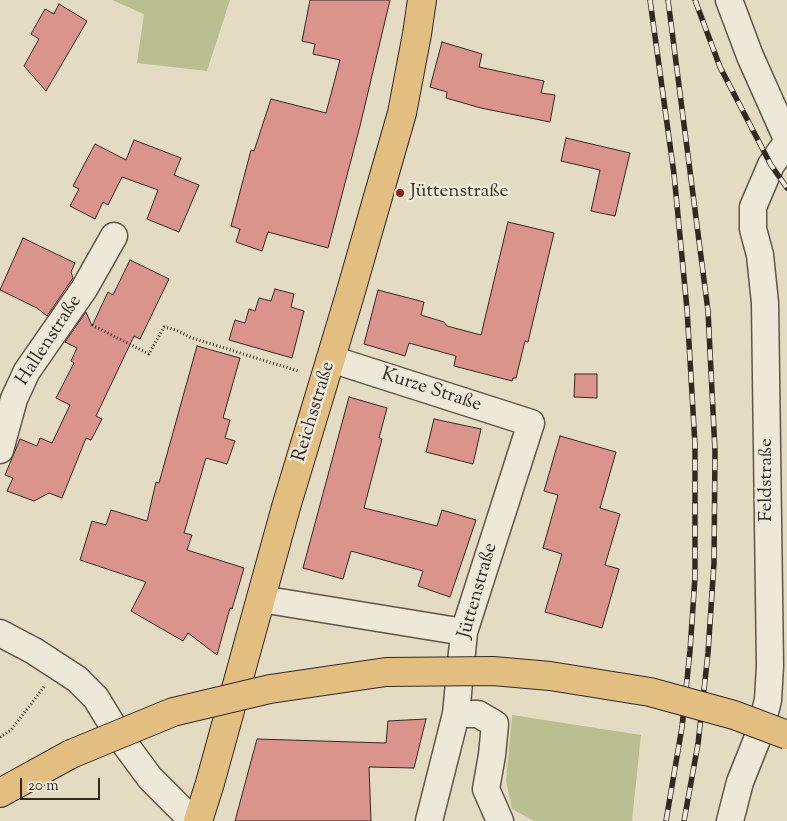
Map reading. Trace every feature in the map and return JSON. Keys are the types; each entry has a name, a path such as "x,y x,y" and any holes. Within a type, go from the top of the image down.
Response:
{"main road":[{"name":"Reichsstraße","path":"198,821 260,599 402,113 422,0"},
{"path":"0,793 71,754 173,712 270,689 386,672 493,671 550,676 650,692 734,715 787,735"}],"street":[{"path":"730,0 750,56 778,91 787,141"},
{"name":"Feldstraße","path":"730,821 740,782 760,732 768,700 770,666 766,303 760,255 752,229 753,207 771,165 787,141"},
{"name":"Hallenstraße","path":"0,450 14,399 27,371 84,289 114,236"},
{"name":"Kurze Straße","path":"328,368 531,423"},
{"name":"Jüttenstraße","path":"429,821 456,714 464,632 531,423"},
{"path":"260,599 464,632"},
{"path":"0,633 34,651 77,679 96,698 118,736 150,778 193,821"},
{"path":"456,714 478,714 495,724 486,789 500,821"}],"path":[{"path":"67,312 149,354 164,327 219,347 328,368"},
{"path":"0,737 11,730 59,667"}],"green space":[{"path":"112,0 230,0 207,71 137,63 144,14"},
{"path":"512,715 641,735 632,821 534,821 512,809 506,781"}],"building":[{"path":"310,0 390,0 328,248 268,232 262,251 236,242 240,229 231,226 251,150 254,151 271,99 326,113 340,60 313,54 315,44 302,41"},
{"path":"59,4 87,21 46,91 24,66 39,39 31,34 45,9 54,14"},
{"path":"442,42 482,54 479,67 544,81 541,93 555,95 550,122 481,108 446,98 447,92 430,87"},
{"path":"566,138 630,153 615,216 591,211 600,170 561,161"},
{"path":"134,140 181,158 174,175 199,185 179,232 147,219 158,190 122,177 108,205 103,202 95,219 70,206 79,189 73,186 95,144 126,160"},
{"path":"508,222 554,233 528,342 525,341 516,378 513,378 512,381 454,366 456,356 409,343 405,356 364,344 378,290 424,302 421,315 444,322 447,326 481,335"},
{"path":"23,238 75,263 71,272 73,278 47,316 37,308 0,290"},
{"path":"130,260 169,279 140,339 134,336 96,416 102,419 91,440 86,438 62,498 49,493 34,501 7,491 13,478 5,475 20,439 37,446 40,438 52,443 70,405 56,398 74,363 71,361 77,348 65,342 86,312 92,326 108,292 113,295"},
{"path":"275,289 294,294 291,307 304,311 292,358 229,340 235,320 245,323 249,309 255,311 259,298 271,301"},
{"path":"197,346 240,358 223,418 230,420 225,438 235,441 227,464 206,458 184,533 192,535 187,550 244,568 232,609 230,608 217,655 188,633 183,641 131,611 146,582 80,560 92,521 106,525 111,510 147,521 156,482 159,483"},
{"path":"575,374 597,374 597,398 574,397"},
{"path":"349,397 387,408 379,438 382,439 364,508 437,526 442,510 476,520 450,597 418,586 423,571 351,551 343,579 303,568"},
{"path":"434,419 481,429 473,464 426,452"},
{"path":"560,436 616,452 600,508 620,514 605,565 619,569 602,628 545,612 562,554 543,548 558,495 544,491"},
{"path":"426,719 414,768 369,767 371,821 235,821 257,739 386,743 388,721"}],"railway":[{"path":"650,0 674,174 687,309 695,445 695,577 690,651 682,727 666,821"},
{"path":"668,0 708,311 715,451 714,563 708,653 698,744 684,821"},
{"path":"695,0 720,67 771,165 787,188"}],"place":[{"name":"Jüttenstraße","path":"400,193"}]}
